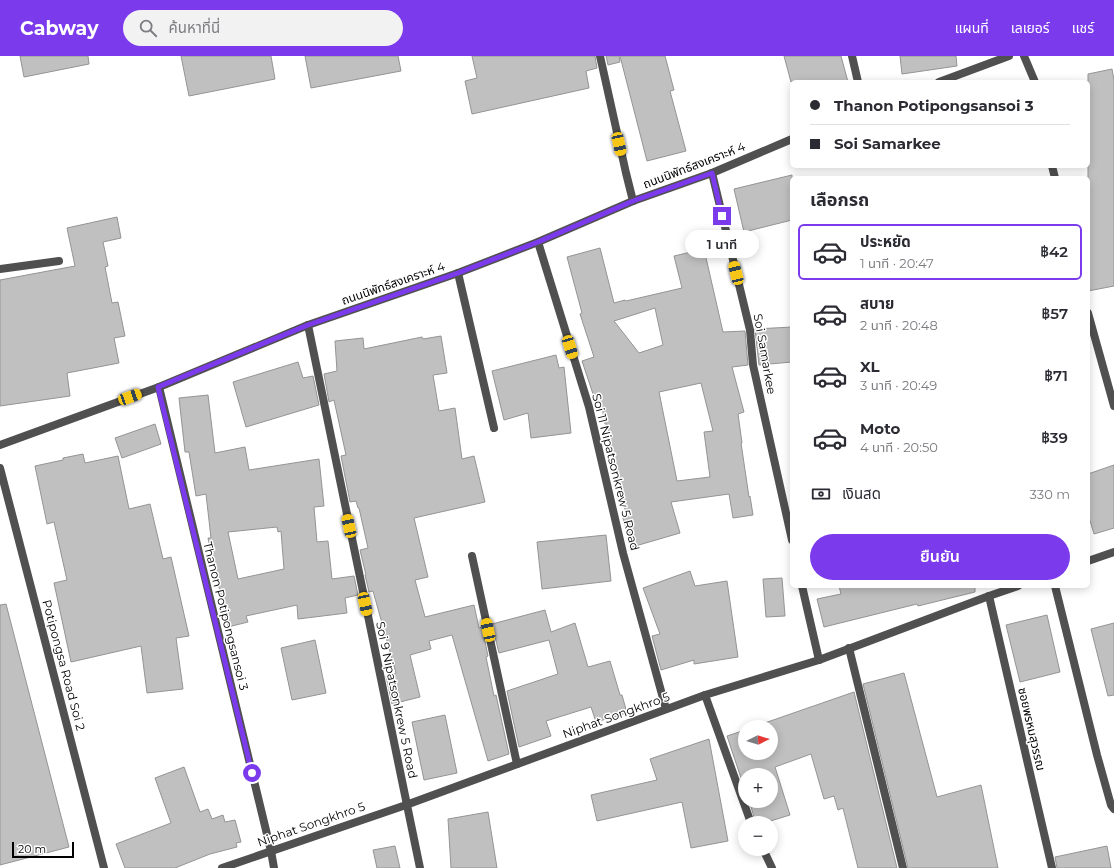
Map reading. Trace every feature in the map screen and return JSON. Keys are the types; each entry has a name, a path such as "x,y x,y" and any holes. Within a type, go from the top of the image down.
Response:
{"street":[{"path":"600,56 633,201"},
{"path":"852,56 858,80"},
{"path":"943,80 1009,56"},
{"path":"1024,56 1034,80"},
{"name":"ถนนนิพัทธ์สงเคราะห์ 4","path":"0,445 158,387 308,325 458,273 538,242 633,201 712,173 790,140"},
{"name":"Soi Samarkee","path":"712,173 750,330 753,365 790,531"},
{"name":"Soi 11 Nipatsonkrew 5 Road","path":"538,242 588,407 623,553 666,709"},
{"path":"0,269 59,261"},
{"path":"458,273 494,428"},
{"path":"1090,321 1114,406"},
{"name":"Soi 9 Nipatsonkrew 5 Road","path":"308,325 420,868"},
{"name":"Thanon Potipongsansoi 3","path":"158,387 274,868"},
{"name":"Potipongsa Road Soi 2","path":"0,468 104,868"},
{"path":"1090,560 1114,552"},
{"path":"472,556 517,764"},
{"path":"802,588 819,660"},
{"name":"Niphat Songkhro 5","path":"222,868 406,805 705,695 819,660 1012,588"},
{"path":"1055,588 1097,755 1111,805 1114,809"},
{"name":"ซอยพรหมสุวรรณ","path":"990,596 1052,868"},
{"path":"849,648 903,868"},
{"path":"705,695 748,816"},
{"path":"766,856 772,868"}],"building":[{"path":"20,56 88,56 89,64 24,77"},
{"path":"181,56 271,56 275,79 189,96"},
{"path":"305,56 398,56 401,71 311,88"},
{"path":"472,56 595,56 597,68 586,71 589,88 472,114 465,81 477,78"},
{"path":"606,56 619,56 620,62 608,65"},
{"path":"620,56 665,56 674,90 670,91 686,151 647,161"},
{"path":"784,56 841,56 847,80 790,80"},
{"path":"900,56 956,56 957,66 902,74"},
{"path":"1112,69 1114,80 1114,286 1090,291 1090,176 1088,176 1088,168 1090,168 1090,80 1088,80 1088,74"},
{"path":"792,175 790,176 790,220 744,232 734,189"},
{"path":"117,217 121,238 103,242 108,266 105,267 112,303 118,302 125,336 114,338 119,363 67,373 70,396 0,406 0,280 75,266 67,228"},
{"path":"600,248 614,303 682,288 674,256 704,249 723,332 745,331 748,365 732,367 744,412 738,414 749,497 750,496 753,515 733,518 729,494 671,502 680,533 632,547 622,515 626,514 607,424 605,424 601,402 596,403 582,361 594,357 580,314 582,313 567,257","holes":["655,308 663,345 639,353 614,321","701,383 713,431 704,432 710,477 677,481 659,392"]},
{"path":"790,327 790,362 759,365 755,329"},
{"path":"441,336 447,373 433,375 439,411 455,408 462,459 474,456 485,502 414,518 428,577 415,580 425,617 474,605 479,628 482,627 494,696 496,695 509,754 488,761 452,635 429,641 431,649 410,655 420,697 392,704 386,676 396,673 373,591 369,592 360,550 368,548 359,508 356,501 350,502 341,456 346,455 334,400 329,402 324,374 337,371 335,341 363,338 364,349 422,337 423,339"},
{"path":"556,355 559,368 564,367 571,433 531,438 528,413 504,420 492,371"},
{"path":"298,362 303,378 313,376 319,405 246,427 233,382"},
{"path":"208,395 215,453 245,447 249,470 319,459 324,506 314,507 317,542 328,541 332,579 354,576 358,595 345,598 347,613 298,619 297,605 246,616 248,622 228,627 208,538 211,538 206,494 196,496 189,452 185,452 179,398","holes":["277,527 278,532 281,531 284,569 238,579 228,532"]},
{"path":"155,424 161,444 122,458 115,438"},
{"path":"83,454 85,463 118,456 129,509 150,504 163,559 171,557 189,636 176,638 183,689 147,693 141,646 71,662 54,583 67,580 54,522 47,524 35,466"},
{"path":"1114,465 1114,528 1094,534 1090,521 1090,473"},
{"path":"606,535 611,581 542,589 537,542"},
{"path":"690,571 695,586 727,581 738,657 694,664 694,660 661,670 652,636 660,634 643,588"},
{"path":"782,578 785,616 766,617 763,579"},
{"path":"840,588 975,588 975,592 918,606 917,604 824,627 817,599 841,594"},
{"path":"6,604 69,847 0,865 0,605"},
{"path":"545,610 551,632 575,623 588,667 610,661 627,713 596,722 591,707 546,721 551,736 519,747 507,691 558,674 549,640 499,653 492,624"},
{"path":"1047,615 1060,672 1020,682 1006,625"},
{"path":"1114,623 1114,695 1108,696 1091,629"},
{"path":"315,640 326,693 292,700 281,648"},
{"path":"904,673 937,797 981,785 998,868 908,868 863,684"},
{"path":"854,692 897,868 858,868 843,808 838,810 834,796 824,799 811,754 775,768 738,769 727,736 738,732 738,760 778,760 778,720 773,720"},
{"path":"445,715 457,773 424,780 412,722"},
{"path":"709,739 728,841 691,848 682,802 597,821 591,795 657,780 650,759"},
{"path":"184,767 200,812 208,809 212,819 223,815 225,822 235,820 241,842 236,843 237,847 210,854 175,868 125,868 116,844 171,823 155,778"},
{"path":"778,777 790,815 778,819 778,816 754,816 751,808 778,808"},
{"path":"488,812 497,868 451,868 448,819"},
{"path":"395,846 400,868 377,868 373,850"},
{"path":"1107,846 1111,868 1057,868 1055,857"}],"route":[{"path":"252,773 158,387 308,325 458,273 538,242 633,201 712,173 722,216"}]}
